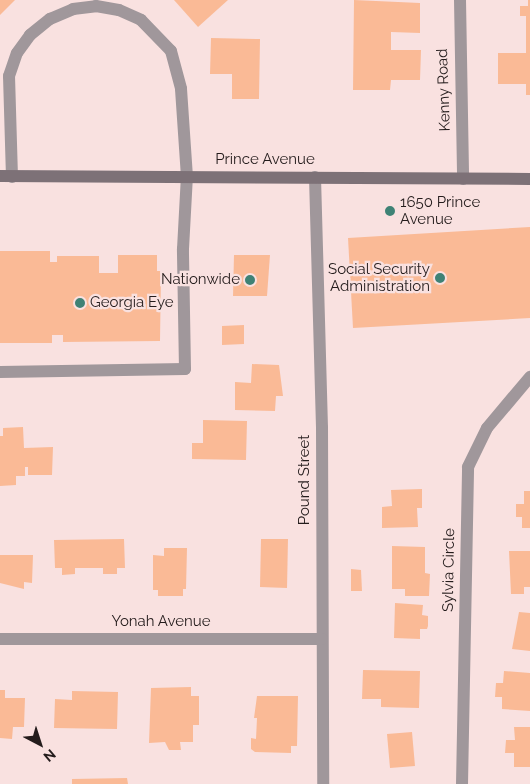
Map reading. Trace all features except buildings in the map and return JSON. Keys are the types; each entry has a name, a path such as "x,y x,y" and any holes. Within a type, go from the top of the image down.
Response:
{"main road":[{"name":"Prince Avenue","path":"6,177 187,176 530,179"}],"street":[{"name":"Kenny Road","path":"460,0 463,179"},
{"path":"0,372 184,369 183,249 187,176 181,90 171,51 141,20 119,10 96,6 72,9 50,19 30,35 18,52 9,76 6,177"},
{"name":"Pound Street","path":"315,177 322,428 323,784"},
{"name":"Sylvia Circle","path":"462,784 468,467 487,428 530,377"},
{"name":"Yonah Avenue","path":"0,639 322,639"}],"place":[{"name":"1650 Prince Avenue","path":"390,211"},
{"name":"Social Security Administration","path":"440,278"},
{"name":"Nationwide","path":"250,280"},
{"name":"Georgia Eye","path":"80,303"}]}
